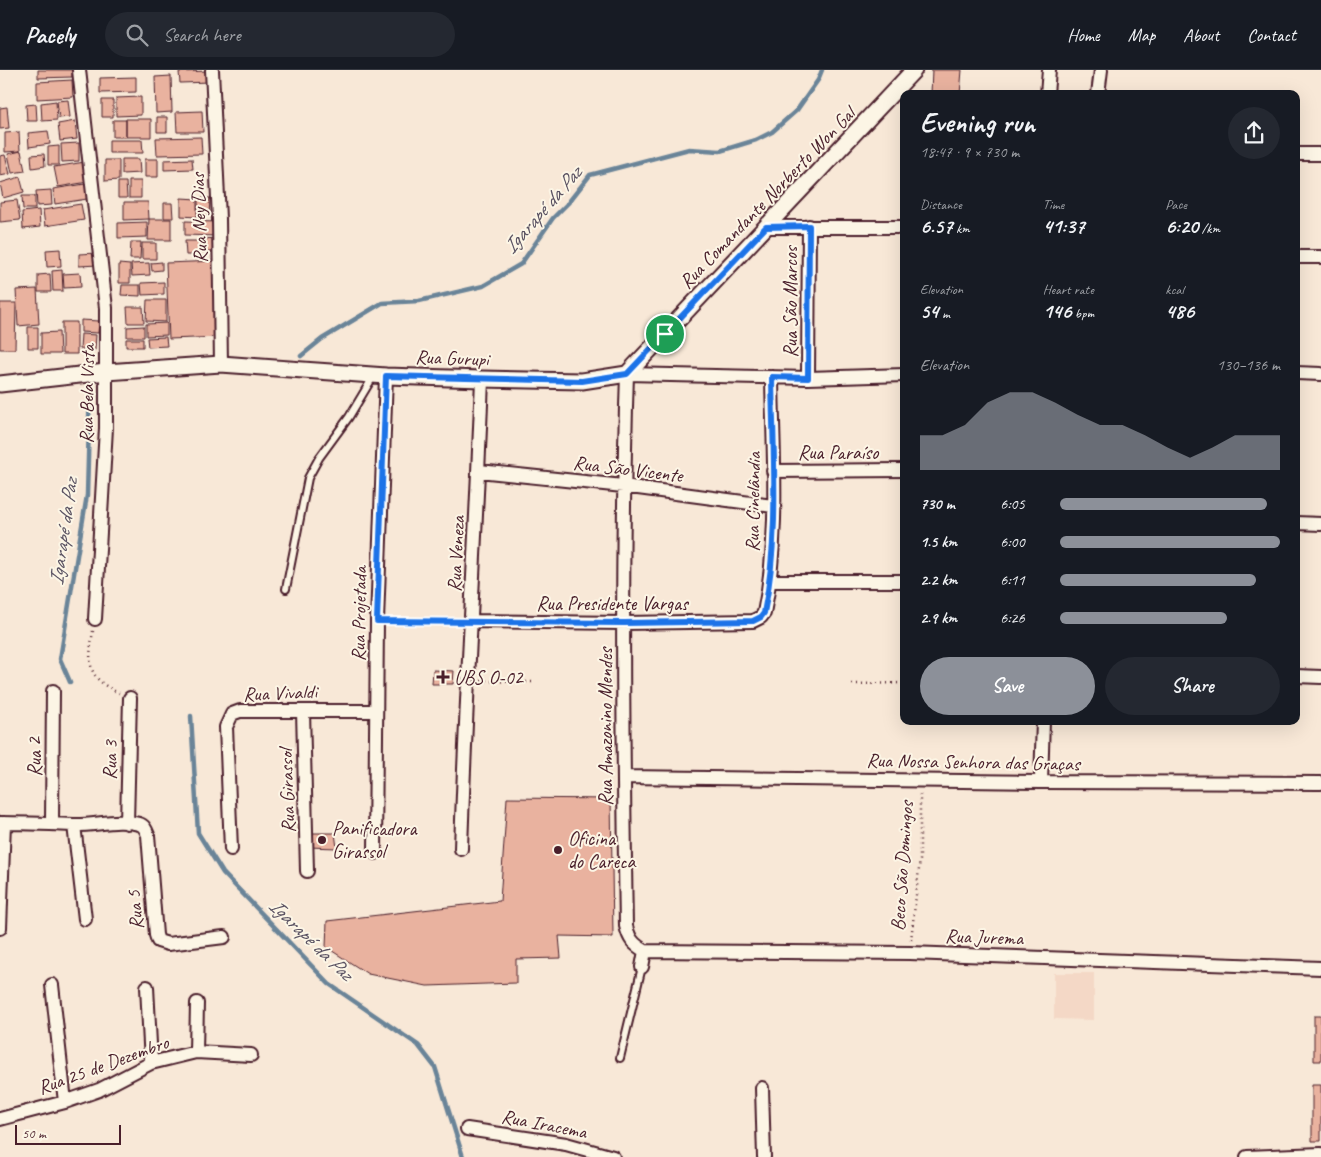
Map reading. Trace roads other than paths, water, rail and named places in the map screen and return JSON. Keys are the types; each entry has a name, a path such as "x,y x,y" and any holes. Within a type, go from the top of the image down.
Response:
{"street":[{"name":"Rua Bela Vista","path":"79,70 106,308 106,428 95,619"},
{"name":"Rua Ney Dias","path":"212,70 219,219 221,364"},
{"name":"Rua Comandante Norberto Won Gal","path":"627,374 914,70"},
{"path":"1047,90 1049,70"},
{"path":"1098,90 1101,70"},
{"path":"1300,154 1321,154"},
{"name":"Rua São Marcos","path":"808,378 809,226"},
{"path":"766,227 900,227"},
{"path":"1300,257 1321,257"},
{"name":"Rua Gurupi","path":"0,384 106,372 221,364 380,375 582,381 627,374 808,378 900,375"},
{"path":"1300,373 1321,374"},
{"name":"Rua Amazonino Mendes","path":"627,374 623,486 626,926 628,936 634,945 645,951"},
{"name":"Rua Projetada","path":"375,853 380,375"},
{"name":"Rua Cinelândia","path":"753,621 764,613 770,581 773,506 772,377"},
{"name":"Rua Veneza","path":"461,849 467,680 472,621 482,379"},
{"name":"Rua Paraíso","path":"773,471 900,470"},
{"name":"Rua São Vicente","path":"479,471 623,486 773,506"},
{"path":"1300,524 1321,524"},
{"path":"770,581 900,581"},
{"name":"Rua Presidente Vargas","path":"472,621 624,623 753,621"},
{"path":"1300,676 1321,677"},
{"name":"Rua 2","path":"52,823 53,691"},
{"name":"Rua 3","path":"127,822 130,698"},
{"name":"Rua Vivaldi","path":"231,849 226,727 228,719 232,714 240,711 376,711"},
{"name":"Rua Girassol","path":"303,711 308,871"},
{"path":"1041,782 1043,725"},
{"name":"Rua Nossa Senhora das Graças","path":"624,777 1321,783"},
{"path":"0,928 2,823 74,825 127,822"},
{"name":"Rua 5","path":"127,822 140,824 145,828 148,835 158,941 168,944 224,937"},
{"path":"74,825 84,919"},
{"path":"642,967 645,951"},
{"name":"Rua Jurema","path":"645,951 910,953 1321,968"},
{"path":"52,985 65,1102"},
{"path":"147,987 151,1063"},
{"path":"196,1052 197,1003"},
{"name":"Rua 25 de Dezembro","path":"0,1119 65,1102 99,1090 151,1063 196,1052 251,1055"},
{"path":"762,1088 764,1157"},
{"name":"Rua Iracema","path":"468,1129 566,1144 593,1155 613,1157"},
{"path":"1247,1157 1321,1154"}],"lane":[{"path":"286,589 308,478 319,458 380,375"},
{"path":"620,1058 642,967"}],"waterway":[{"name":"Igarapé da Paz","path":"301,356 322,339 382,303 419,301 483,286 521,264 553,218 568,203 590,175 689,149 720,151 756,140 772,132 797,110 818,80 822,70"},
{"name":"Igarapé da Paz","path":"70,682 60,659 87,495 90,384"},
{"name":"Igarapé da Paz","path":"191,716 198,833 223,873 329,984 418,1045 435,1067 463,1157"}],"place":[{"name":"UBS O-02","path":"443,677"},
{"name":"Panificadora Girassol","path":"322,840"},
{"name":"Oficina do Careca","path":"558,850"}]}
